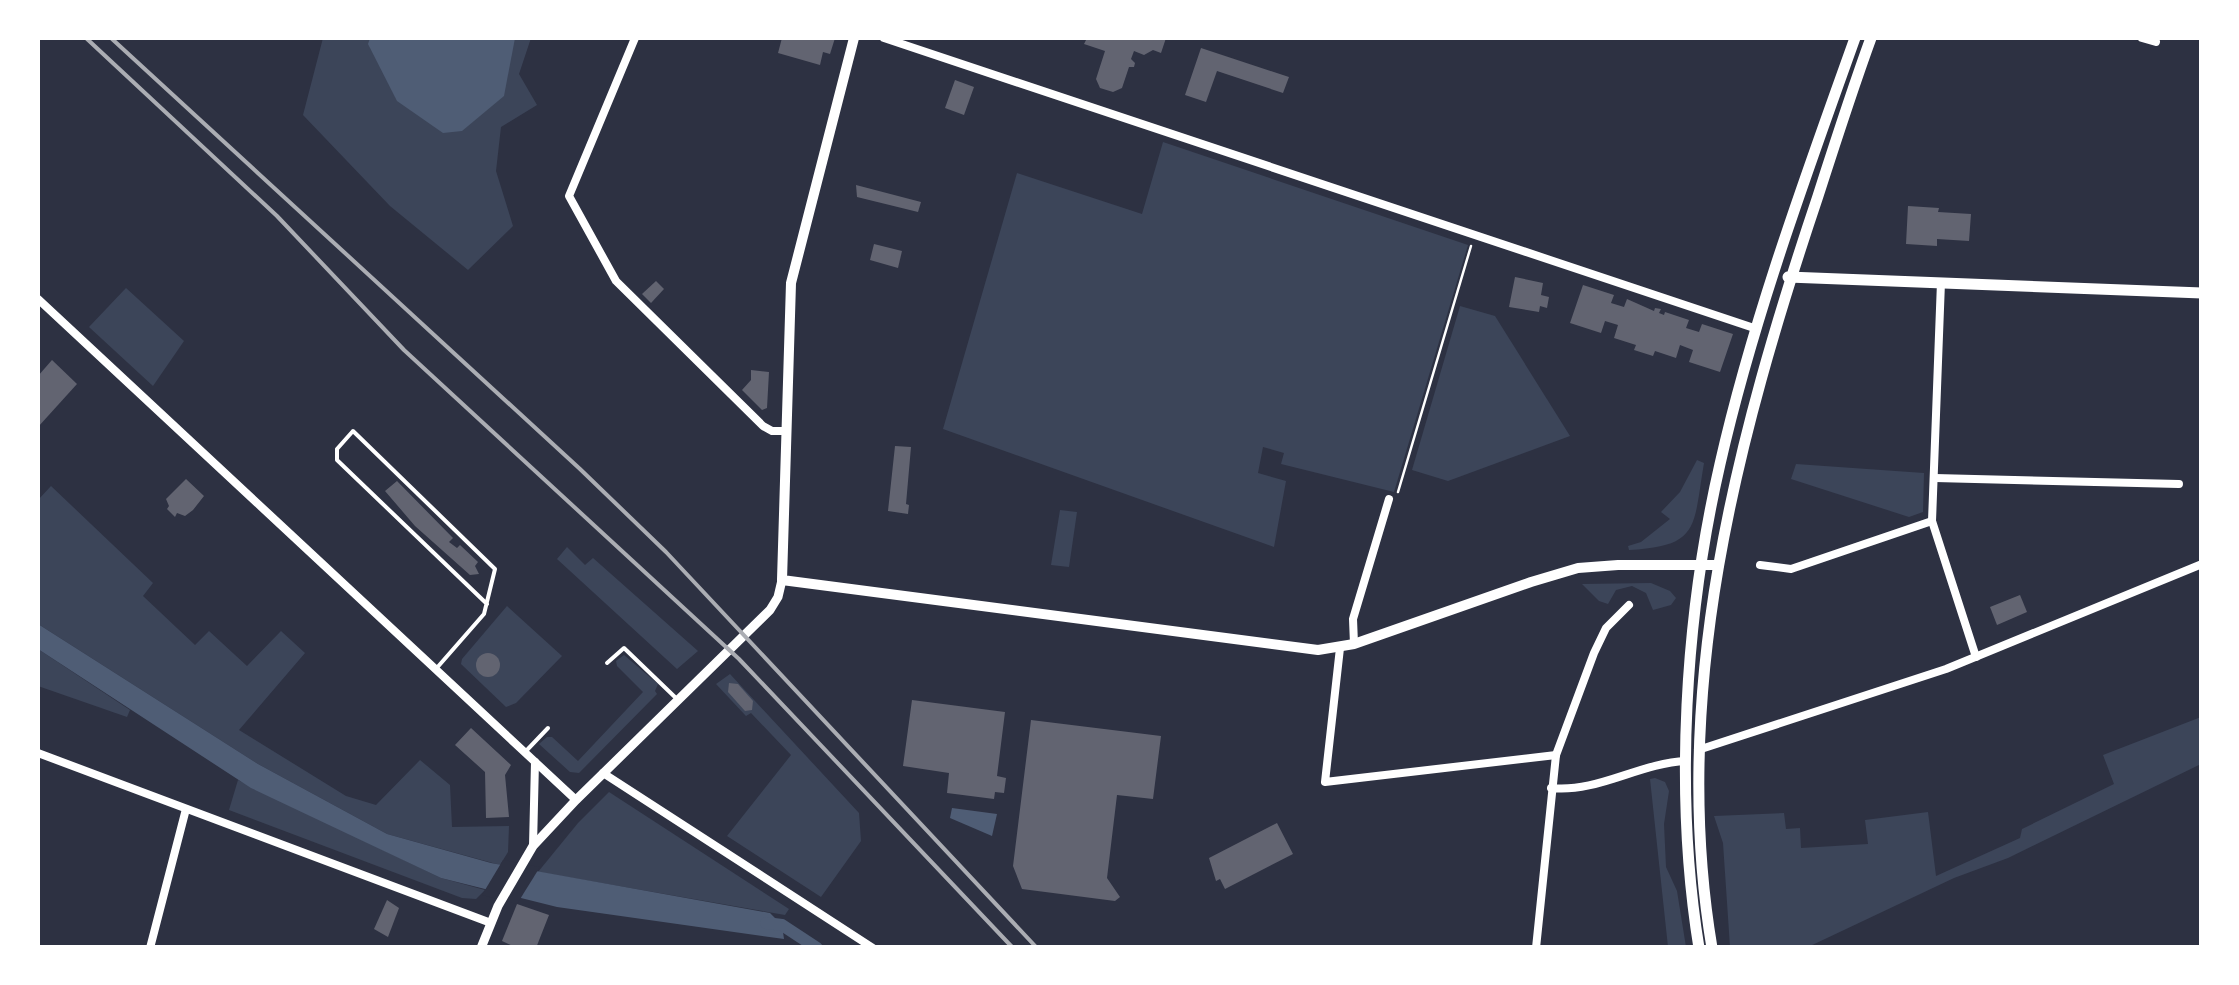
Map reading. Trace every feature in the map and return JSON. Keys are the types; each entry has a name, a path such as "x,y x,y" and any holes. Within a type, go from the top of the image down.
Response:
{"main road":[{"path":"854,38 791,283 782,580 1296,649 1354,644 1578,568 1719,565"},
{"path":"1699,948 1687,847 1686,761 1702,565 1719,467 1757,328 1855,38"},
{"path":"1712,948 1701,858 1698,750 1719,565 1740,451 1790,277 1870,38"},
{"path":"1774,276 2202,293"}],"street":[{"path":"635,38 569,196 616,281 637,304 767,429 785,431"},
{"path":"884,38 1757,328"},
{"path":"2142,38 2156,42"},
{"path":"1941,282 1932,521 1976,657"},
{"path":"38,298 576,800"},
{"path":"1934,478 2179,484"},
{"path":"1354,644 1353,619 1389,499"},
{"path":"1760,565 1791,569 1932,521"},
{"path":"1698,750 1908,683 2202,564"},
{"path":"480,948 498,906 533,846 770,610 782,580"},
{"path":"1536,948 1556,755 1606,628 1629,605"},
{"path":"1340,648 1325,782 1556,755"},
{"path":"38,753 490,924"},
{"path":"1550,788 1580,788 1686,761"},
{"path":"533,846 535,762"},
{"path":"604,773 873,948"},
{"path":"150,948 186,809"}],"lane":[{"path":"435,670 484,614 495,569 353,431 337,449 337,460 486,604"},
{"path":"608,663 624,648 678,700"},
{"path":"524,752 548,728"}],"path":[{"path":"1389,499 1398,492 1474,234"}],"shaded area":[{"path":"323,38 531,38 519,74 537,105 501,127 496,171 513,226 468,270 390,206 303,115"},
{"path":"370,38 515,38 504,96 462,131 443,133 397,101 368,44"},
{"path":"1163,142 1468,245 1394,492 1281,464 1284,453 1263,447 1258,473 1286,481 1274,547 943,429 1017,173 1142,214"},
{"path":"126,288 184,341 153,386 89,327"},
{"path":"1460,306 1495,316 1570,436 1448,481 1412,470"},
{"path":"1697,460 1704,463 1698,503 1689,529 1669,544 1629,550 1628,546 1641,542 1670,519 1661,512 1680,492"},
{"path":"1796,464 1924,473 1923,512 1909,517 1791,479"},
{"path":"51,486 153,583 143,596 195,645 209,631 247,666 281,631 305,653 239,730 346,796 376,805 420,760 450,785 452,827 509,826 508,852 500,865 387,834 258,764 38,624 38,500"},
{"path":"1060,510 1077,512 1069,567 1051,565"},
{"path":"567,547 585,565 593,558 698,651 677,669 557,559"},
{"path":"1651,583 1670,591 1676,598 1671,605 1653,610 1646,593 1632,586 1616,590 1608,604 1599,601 1582,584"},
{"path":"507,606 562,656 516,703 506,707 461,664"},
{"path":"38,624 258,764 387,834 491,863 770,913 782,925 784,939 557,907 441,878 251,788 38,649"},
{"path":"38,649 130,710 127,717 38,686"},
{"path":"624,655 658,684 657,694 579,773 570,772 539,744 552,737 578,761 643,692 617,666 616,661"},
{"path":"730,674 859,813 861,841 821,897 727,836 791,755 751,713 746,716 716,684"},
{"path":"2201,717 2201,764 2008,858 1954,878 1808,947 1730,947 1723,843 1714,816 1784,813 1786,829 1800,828 1801,848 1868,844 1865,820 1928,812 1936,876 2020,838 2022,829 2114,784 2103,755"},
{"path":"1650,779 1665,782 1669,791 1664,824 1666,867 1677,891 1686,947 1668,947"},
{"path":"238,780 441,878 485,890 476,899 462,898 229,810"},
{"path":"609,792 789,909 785,915 538,872"},
{"path":"952,808 997,814 992,836 950,818"}],"pier":[{"path":"503,860 540,867 517,904 482,895"}],"building":[{"path":"782,38 835,38 830,54 823,52 820,65 778,53"},
{"path":"1087,38 1166,38 1161,53 1153,50 1144,55 1134,51 1134,67 1129,67 1122,88 1113,92 1100,88 1096,79 1105,51 1084,44"},
{"path":"1201,48 1289,77 1283,93 1217,71 1206,102 1185,95"},
{"path":"955,80 974,87 964,115 945,108"},
{"path":"856,185 921,202 918,212 857,197"},
{"path":"1908,206 1971,214 1969,241 1937,239 1937,246 1906,244"},
{"path":"874,244 902,251 898,268 870,260"},
{"path":"1515,277 1543,283 1541,295 1549,297 1547,308 1540,306 1539,312 1509,307"},
{"path":"656,281 664,289 651,303 642,294"},
{"path":"1583,285 1614,295 1611,303 1624,307 1627,299 1654,311 1661,309 1659,313 1664,315 1665,312 1689,320 1686,328 1699,332 1702,324 1733,334 1720,372 1689,362 1693,350 1680,345 1676,358 1655,351 1653,356 1614,338 1618,325 1605,321 1601,333 1570,323"},
{"path":"52,360 77,384 38,427 38,376"},
{"path":"751,370 769,372 767,408 762,410 742,390 751,380"},
{"path":"895,446 911,447 908,514 888,511"},
{"path":"186,479 204,496 185,516 177,513 175,517 167,509 166,499"},
{"path":"397,481 453,538 449,542 457,548 460,545 478,562 475,566 479,574 470,575 415,526 385,491"},
{"path":"2020,595 2027,612 1997,625 1990,607"},
{"path":"488,653 500,665 488,677 476,665"},
{"path":"729,683 738,684 753,701 752,710 745,711 728,692"},
{"path":"912,700 1005,712 997,776 1006,778 1004,793 995,792 994,799 947,793 949,773 903,766"},
{"path":"1031,720 1161,736 1153,799 1117,795 1107,878 1120,897 1115,901 1022,889 1013,866"},
{"path":"471,728 511,765 505,775 509,817 486,818 485,772 455,745"},
{"path":"1277,823 1293,854 1225,889 1220,879 1216,881 1209,858"},
{"path":"387,900 399,908 388,937 374,929"},
{"path":"517,904 549,915 536,948 517,948 502,941"}],"waterway":[{"path":"766,923 782,925 817,948"}],"railway":[{"path":"86,38 277,216 404,350 739,659 1013,948"},
{"path":"111,38 666,552 1037,948"}]}
